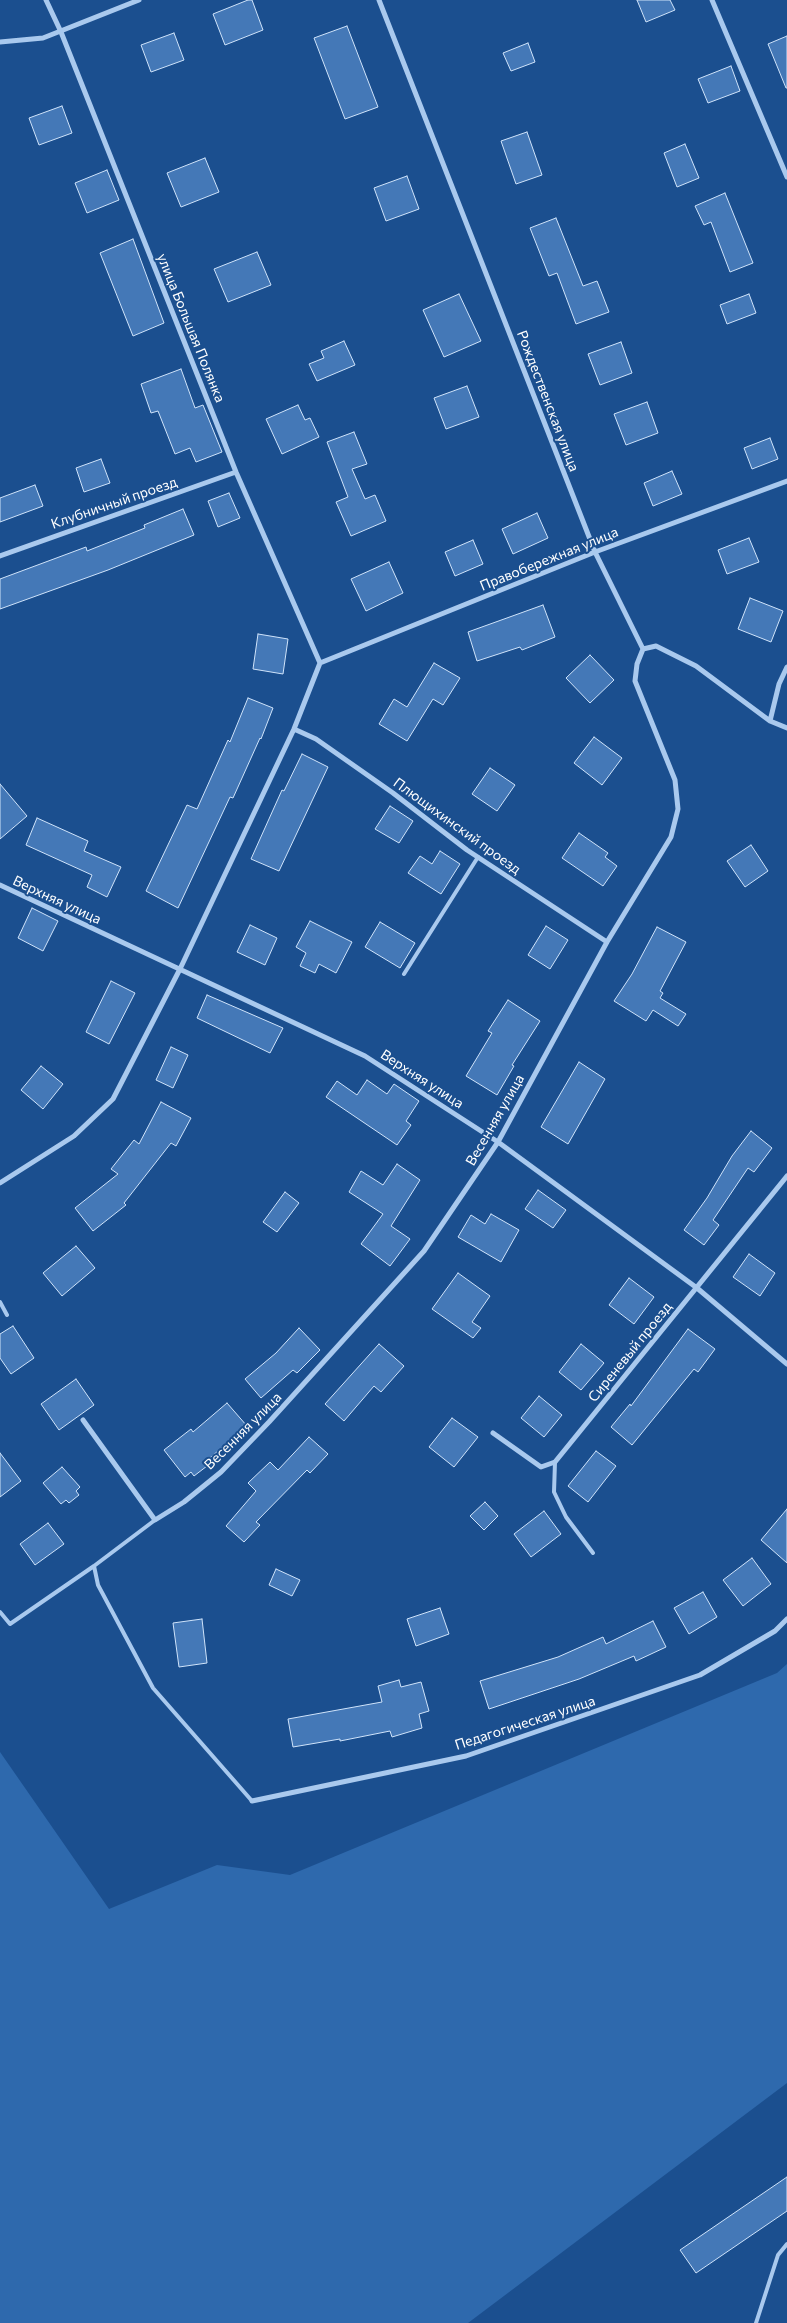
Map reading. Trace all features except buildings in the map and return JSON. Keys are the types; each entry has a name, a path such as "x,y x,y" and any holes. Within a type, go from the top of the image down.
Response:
{"street":[{"name":"улица Большая Полянка","path":"46,0 61,32 236,472 320,663"},
{"path":"0,42 43,38 138,0"},
{"name":"Рождественская улица","path":"379,0 595,552 643,649"},
{"path":"712,0 787,177"},
{"name":"Клубничный проезд","path":"0,556 236,472"},
{"name":"Правобережная улица","path":"320,663 595,552 787,480"},
{"path":"643,649 656,646 696,666 770,721 787,728"},
{"name":"Весенняя улица","path":"155,1520 184,1502 221,1472 316,1371 424,1251 498,1142 607,942 671,837 678,809 675,780 635,681 637,664 643,649"},
{"path":"0,1183 74,1136 112,1099 180,969 294,729 320,663"},
{"path":"770,721 779,684 787,667"},
{"name":"Плющихинский проезд","path":"294,729 330,748 478,856 607,942"},
{"name":"Верхняя улица","path":"0,885 348,1046 498,1142 696,1288 787,1364"},
{"name":"Сиреневый проезд","path":"555,1462 787,1176"},
{"path":"83,1420 155,1520"},
{"path":"493,1433 541,1467 555,1462"},
{"name":"Педагогическая улица","path":"252,1801 466,1756 700,1675 775,1631 787,1620"}],"lane":[{"path":"404,974 478,856"},
{"path":"0,1302 7,1315"},
{"path":"555,1462 554,1492 566,1517 593,1553"},
{"path":"0,1612 10,1624 94,1566 155,1520"},
{"path":"94,1566 98,1585 154,1688 252,1801"},
{"path":"756,2323 778,2255 787,2244"}],"shaded area":[{"path":"787,1664 787,2083 468,2323 0,2323 0,1752 109,1909 217,1865 290,1875 777,1673"}]}
